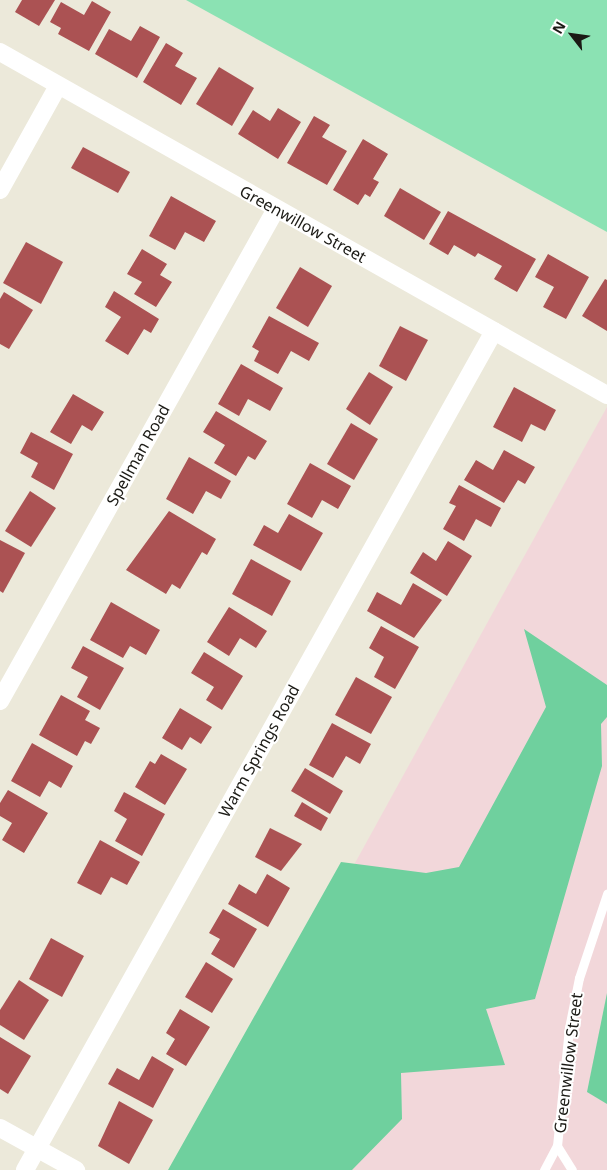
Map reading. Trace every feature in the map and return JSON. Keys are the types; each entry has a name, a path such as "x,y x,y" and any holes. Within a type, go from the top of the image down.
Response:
{"street":[{"name":"Greenwillow Street","path":"0,52 607,395"},
{"path":"0,190 58,86"},
{"name":"Spellman Road","path":"0,701 276,209"},
{"name":"Warm Springs Road","path":"24,1170 494,331"},
{"path":"0,1128 76,1170"}],"lane":[{"name":"Greenwillow Street","path":"557,1146 571,1020 607,894"},
{"path":"544,1170 557,1146 572,1170"}],"shaded area":[{"path":"607,407 607,1170 186,1170 496,607"}],"green space":[{"path":"186,0 607,0 607,232"},
{"path":"524,629 607,685 607,717 601,724 602,766 535,999 486,1009 505,1065 401,1073 402,1119 352,1170 168,1170 341,862 426,873 459,867 546,707"},
{"path":"607,993 607,1104 587,1092"}],"building":[{"path":"22,0 55,0 39,26 15,12"},
{"path":"92,1 111,12 89,51 58,34 61,28 50,22 61,2 84,15"},
{"path":"140,26 160,37 137,78 95,54 109,29 131,41"},
{"path":"166,43 183,53 175,66 197,78 181,105 143,82"},
{"path":"219,67 254,88 232,126 196,104"},
{"path":"278,108 301,122 278,159 238,134 253,110 270,121"},
{"path":"314,116 330,125 322,137 347,151 327,185 287,163"},
{"path":"363,139 388,154 373,179 379,182 370,197 365,194 358,205 333,190"},
{"path":"83,147 130,172 118,193 71,168"},
{"path":"400,188 441,212 424,240 384,216"},
{"path":"171,196 216,221 204,242 185,232 175,250 149,236"},
{"path":"448,211 536,259 517,292 494,279 502,266 478,253 475,257 454,245 448,255 429,244"},
{"path":"26,242 63,262 41,304 3,283"},
{"path":"142,249 167,264 160,275 172,282 156,307 134,294 142,282 127,274"},
{"path":"548,254 589,277 566,319 543,307 554,287 535,277"},
{"path":"300,267 332,286 308,327 276,308"},
{"path":"605,279 607,280 607,331 582,316"},
{"path":"114,291 159,319 151,333 144,329 128,355 105,341 121,317 105,307"},
{"path":"4,292 33,310 9,349 0,344 0,299"},
{"path":"269,316 319,343 309,361 291,351 278,374 254,361 259,351 252,347"},
{"path":"400,326 428,340 406,381 379,366"},
{"path":"241,364 283,388 270,411 248,399 239,416 218,404"},
{"path":"369,372 393,387 370,425 346,409"},
{"path":"514,387 556,410 545,431 531,424 522,442 493,427"},
{"path":"73,394 104,412 92,431 82,425 71,444 50,432"},
{"path":"216,411 267,441 255,460 248,456 236,476 214,463 225,445 203,432"},
{"path":"351,423 378,439 354,480 327,464"},
{"path":"31,432 73,454 54,490 31,477 38,463 20,453"},
{"path":"504,450 535,467 525,484 518,480 504,503 464,480 476,460 493,470"},
{"path":"189,457 231,481 221,499 206,491 193,514 166,499"},
{"path":"310,463 351,486 338,509 322,500 312,518 287,504"},
{"path":"459,485 501,508 491,527 476,519 464,541 443,529 456,506 449,503"},
{"path":"30,491 56,508 31,547 5,531"},
{"path":"169,511 216,539 207,555 202,552 180,589 172,584 166,594 126,570"},
{"path":"289,514 323,533 301,571 253,545 264,525 278,533"},
{"path":"0,540 25,553 3,593 0,591"},
{"path":"448,541 472,556 447,596 410,573 423,552 436,561"},
{"path":"251,559 291,581 272,616 232,594"},
{"path":"413,583 442,600 414,638 367,611 377,592 401,605"},
{"path":"111,602 160,630 146,655 130,646 123,658 90,640"},
{"path":"229,607 267,631 256,648 240,638 229,656 207,642"},
{"path":"381,626 419,647 395,689 374,677 384,657 369,648"},
{"path":"83,646 124,668 100,710 77,697 88,677 71,668"},
{"path":"204,652 243,676 222,710 206,700 214,687 191,673"},
{"path":"356,677 392,697 371,734 335,715"},
{"path":"61,695 90,711 85,720 100,728 91,744 85,741 77,756 39,735"},
{"path":"180,708 212,727 201,744 190,737 182,750 162,738"},
{"path":"332,723 371,744 360,764 346,756 333,778 309,765"},
{"path":"32,743 73,766 61,788 49,781 40,797 11,781"},
{"path":"161,754 187,769 165,805 135,787 150,761 155,764"},
{"path":"305,768 343,791 330,814 291,791"},
{"path":"8,790 48,813 24,853 2,840 12,823 0,816 0,803"},
{"path":"124,792 165,814 142,856 115,841 127,819 114,811"},
{"path":"302,802 328,818 321,831 294,816"},
{"path":"270,828 302,844 281,871 255,857"},
{"path":"100,840 140,862 127,885 111,877 101,895 77,883"},
{"path":"267,874 290,888 268,927 228,904 239,884 256,894"},
{"path":"223,909 257,929 234,968 211,954 220,939 209,933"},
{"path":"51,938 84,956 62,997 29,979"},
{"path":"206,962 233,979 212,1013 185,997"},
{"path":"19,980 49,1000 24,1040 0,1025 0,1010"},
{"path":"180,1009 210,1027 186,1066 166,1054 175,1039 166,1033"},
{"path":"0,1037 31,1056 8,1094 0,1089"},
{"path":"152,1056 174,1069 153,1108 108,1084 117,1068 139,1080"},
{"path":"119,1101 153,1120 129,1164 98,1146"}]}
